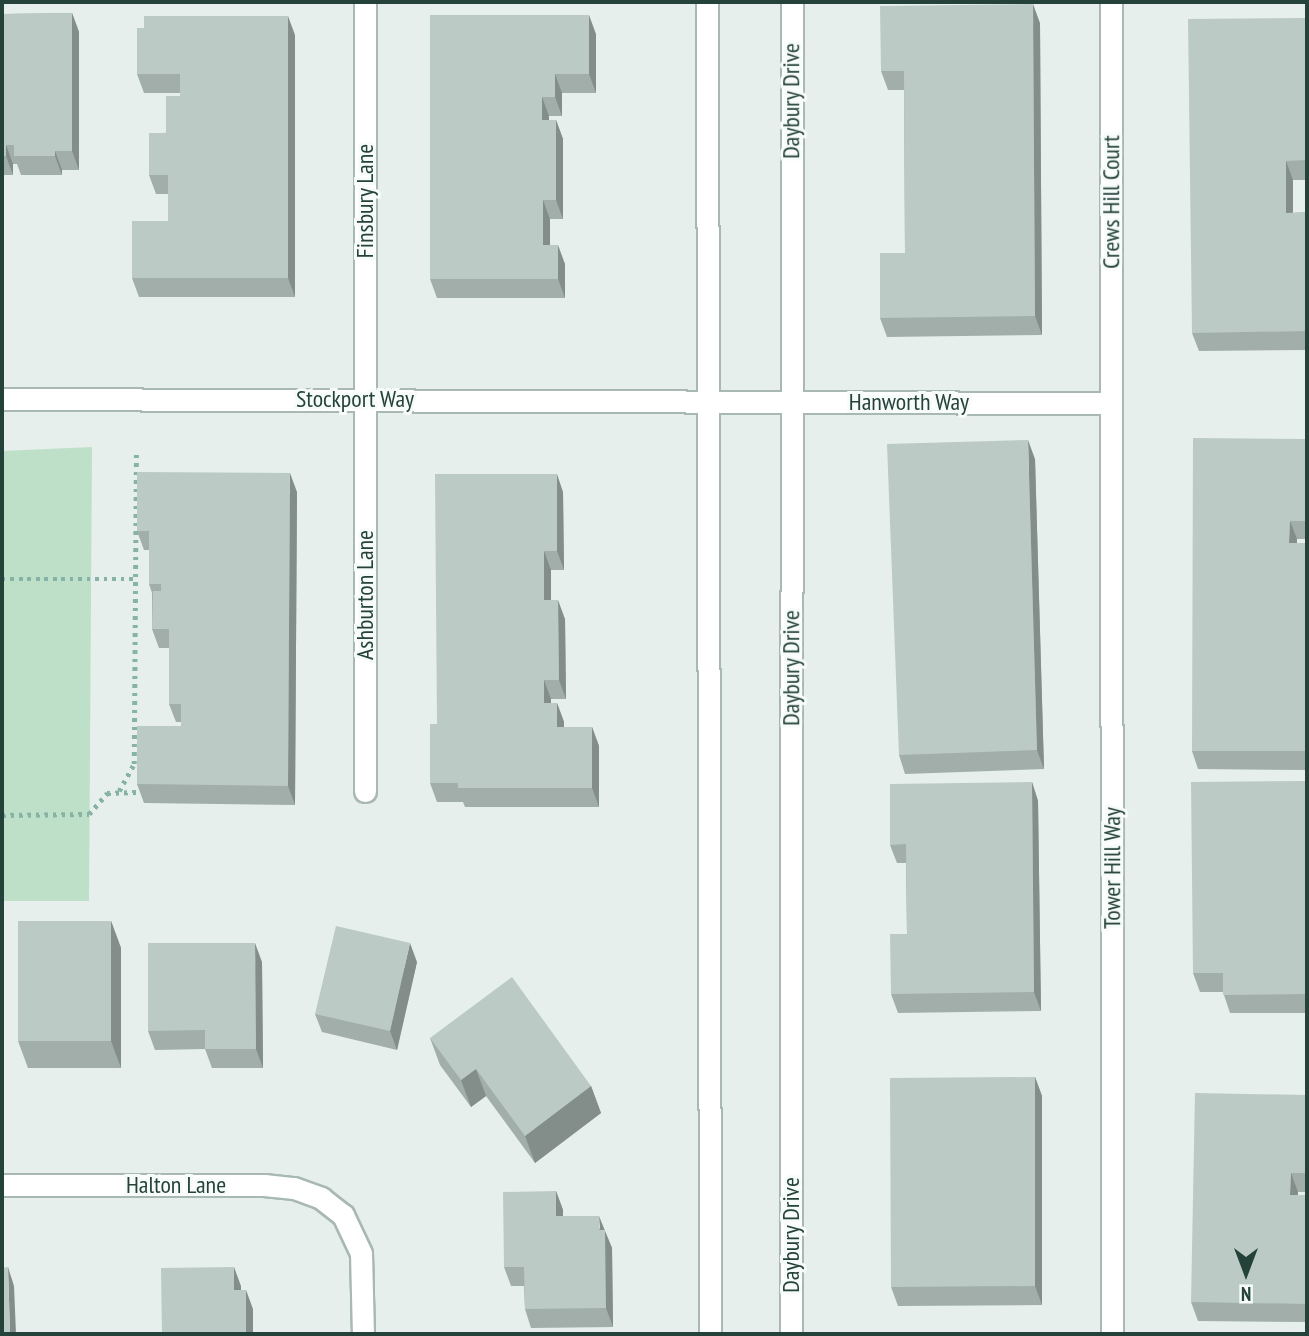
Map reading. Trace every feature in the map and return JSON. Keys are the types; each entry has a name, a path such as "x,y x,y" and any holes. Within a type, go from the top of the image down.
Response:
{"street":[{"name":"Finsbury Lane","path":"365,2 365,399"},
{"path":"707,2 710,1334"},
{"name":"Daybury Drive","path":"790,1334 792,2"},
{"name":"Crews Hill Court","path":"1111,2 1111,402"},
{"name":"Stockport Way","path":"2,399 708,400"},
{"name":"Ashburton Lane","path":"365,399 365,791"},
{"name":"Hanworth Way","path":"708,400 1111,402"},
{"name":"Tower Hill Way","path":"1111,402 1112,1334"},
{"name":"Halton Lane","path":"2,1185 264,1185 294,1188 321,1198 343,1215 361,1253 363,1334"}],"path":[{"path":"119,791 134,764 136,454"},
{"path":"2,579 135,579"},
{"path":"2,816 89,814 107,793 144,792"}],"green space":[{"path":"92,447 89,901 2,901 2,451"}],"building":[{"path":"1033,4 1035,316 880,318 880,253 905,253 904,71 881,71 880,6"},
{"path":"72,13 72,151 55,151 55,156 14,156 14,145 6,145 6,156 2,156 2,14"},
{"path":"430,15 589,15 589,74 555,74 555,97 542,97 542,120 556,120 556,200 543,200 543,245 558,245 558,279 430,279"},
{"path":"144,16 288,16 288,278 132,278 132,221 168,221 168,175 149,175 149,133 166,133 166,96 180,96 180,74 137,74 137,28 144,28"},
{"path":"1307,18 1307,160 1286,161 1286,213 1307,212 1307,331 1192,333 1188,19"},
{"path":"1193,438 1307,439 1307,521 1290,521 1289,543 1307,543 1307,751 1192,751"},
{"path":"1028,440 1037,750 899,755 887,444"},
{"path":"137,472 290,473 288,786 137,784 137,726 181,726 181,704 169,704 169,629 152,629 153,591 161,591 161,584 149,584 149,531 137,531"},
{"path":"435,474 557,474 557,551 544,551 544,600 558,600 559,680 544,680 544,703 557,703 557,727 592,727 592,788 458,788 458,783 430,783 430,724 437,724"},
{"path":"1307,781 1307,994 1223,995 1223,973 1193,973 1191,782"},
{"path":"1032,782 1034,992 891,994 890,934 907,934 906,844 890,845 890,784"},
{"path":"18,921 111,921 111,1041 18,1041"},
{"path":"336,926 410,943 390,1031 315,1014"},
{"path":"148,943 255,943 256,1049 205,1049 205,1030 148,1031"},
{"path":"512,977 591,1086 525,1136 476,1069 461,1080 430,1038"},
{"path":"1035,1077 1035,1286 891,1287 890,1078"},
{"path":"1195,1093 1307,1095 1307,1173 1291,1173 1290,1195 1307,1195 1307,1304 1191,1302"},
{"path":"556,1191 556,1216 599,1216 599,1230 605,1230 606,1308 525,1309 524,1267 504,1267 503,1192"},
{"path":"8,1267 10,1334 2,1334 2,1268"},
{"path":"234,1267 234,1290 246,1290 246,1334 162,1334 161,1268"},
{"path":"1307,1333 1307,1334 1195,1334"}]}
